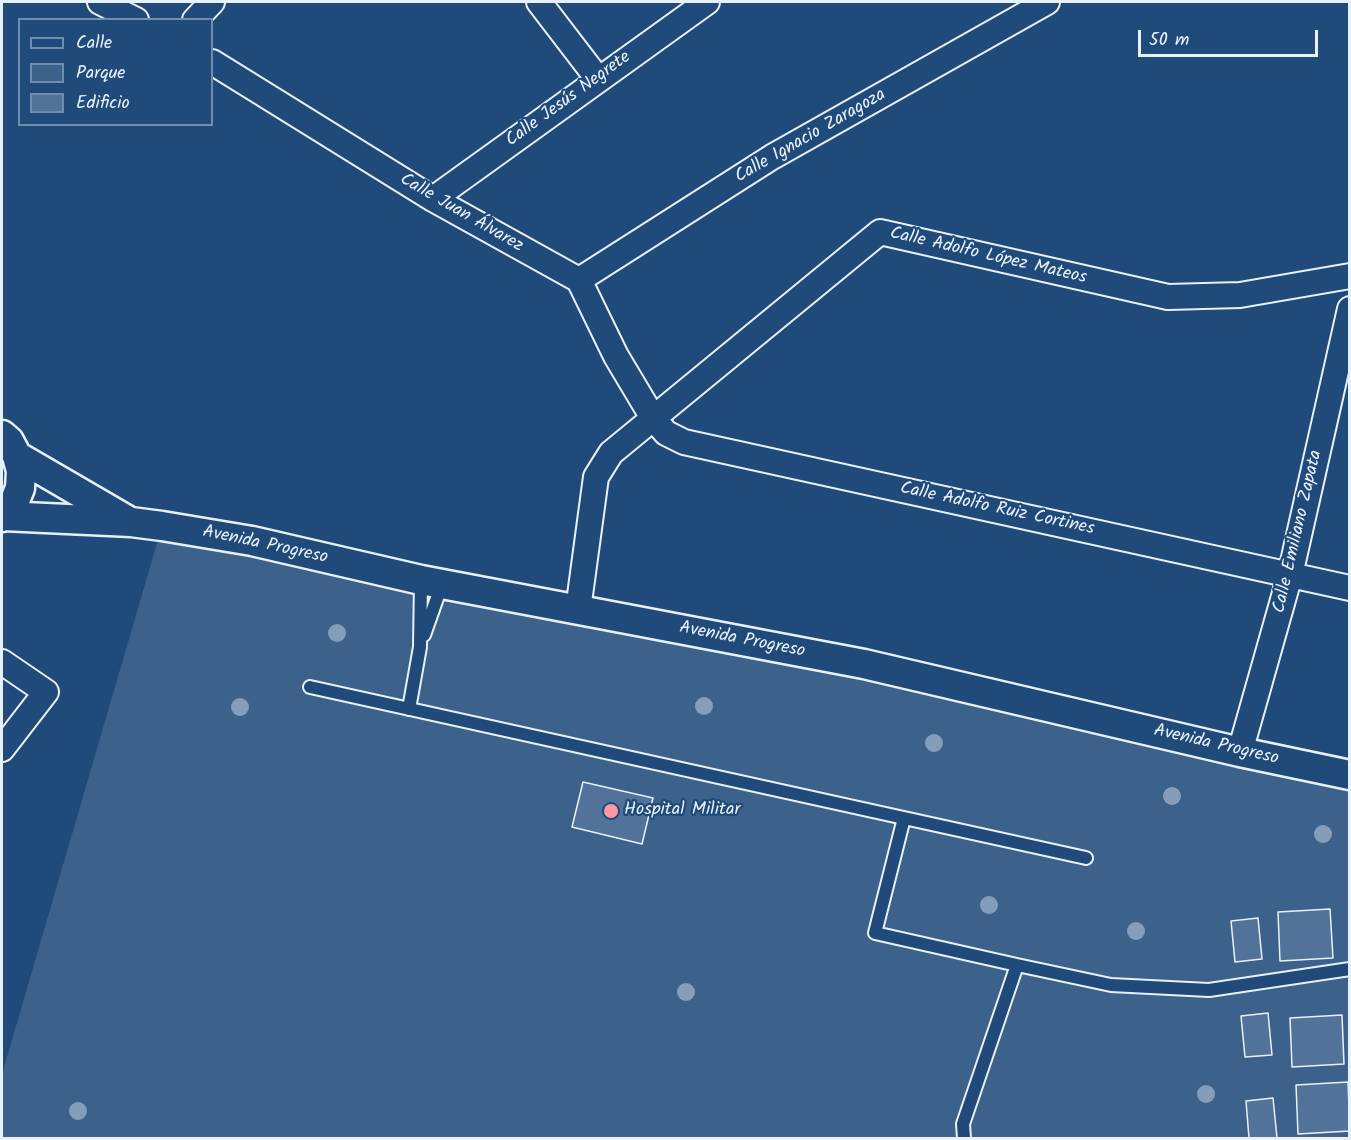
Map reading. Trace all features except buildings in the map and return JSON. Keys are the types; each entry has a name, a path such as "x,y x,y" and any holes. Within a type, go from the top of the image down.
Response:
{"street":[{"path":"100,2 132,18"},
{"path":"197,18 212,2"},
{"path":"539,2 598,78"},
{"name":"Calle Jesús Negrete","path":"432,199 707,2"},
{"name":"Calle Ignacio Zaragoza","path":"579,280 772,157 1047,2"},
{"name":"Calle Juan Álvarez","path":"213,63 432,199 579,280"},
{"name":"Calle Adolfo López Mateos","path":"648,409 880,232 1168,297 1240,295 1350,276"},
{"path":"578,610 596,477 611,453 648,409 616,356 579,280"},
{"name":"Calle Emiliano Zapata","path":"1240,752 1290,575 1350,309"},
{"name":"Calle Adolfo Ruiz Cortines","path":"648,409 666,433 684,442 1350,588"},
{"path":"2,517 14,503 20,488 21,471 9,445"},
{"name":"Avenida Progreso","path":"9,445 132,522"},
{"name":"Avenida Progreso","path":"2,517 132,522 252,541 432,582 864,664 1240,752 1350,775"},
{"path":"2,662 46,692 2,749"}],"lane":[{"path":"420,647 432,582"},
{"path":"409,709 432,582"},
{"path":"310,687 1086,858"},
{"path":"904,818 875,933 1111,985 1209,990 1350,969"},
{"path":"964,1138 963,1124 1017,965"}],"green space":[{"path":"162,526 1349,776 1349,1138 2,1138 2,1074"}],"place":[{"name":"Hospital Militar","path":"611,811"}]}
